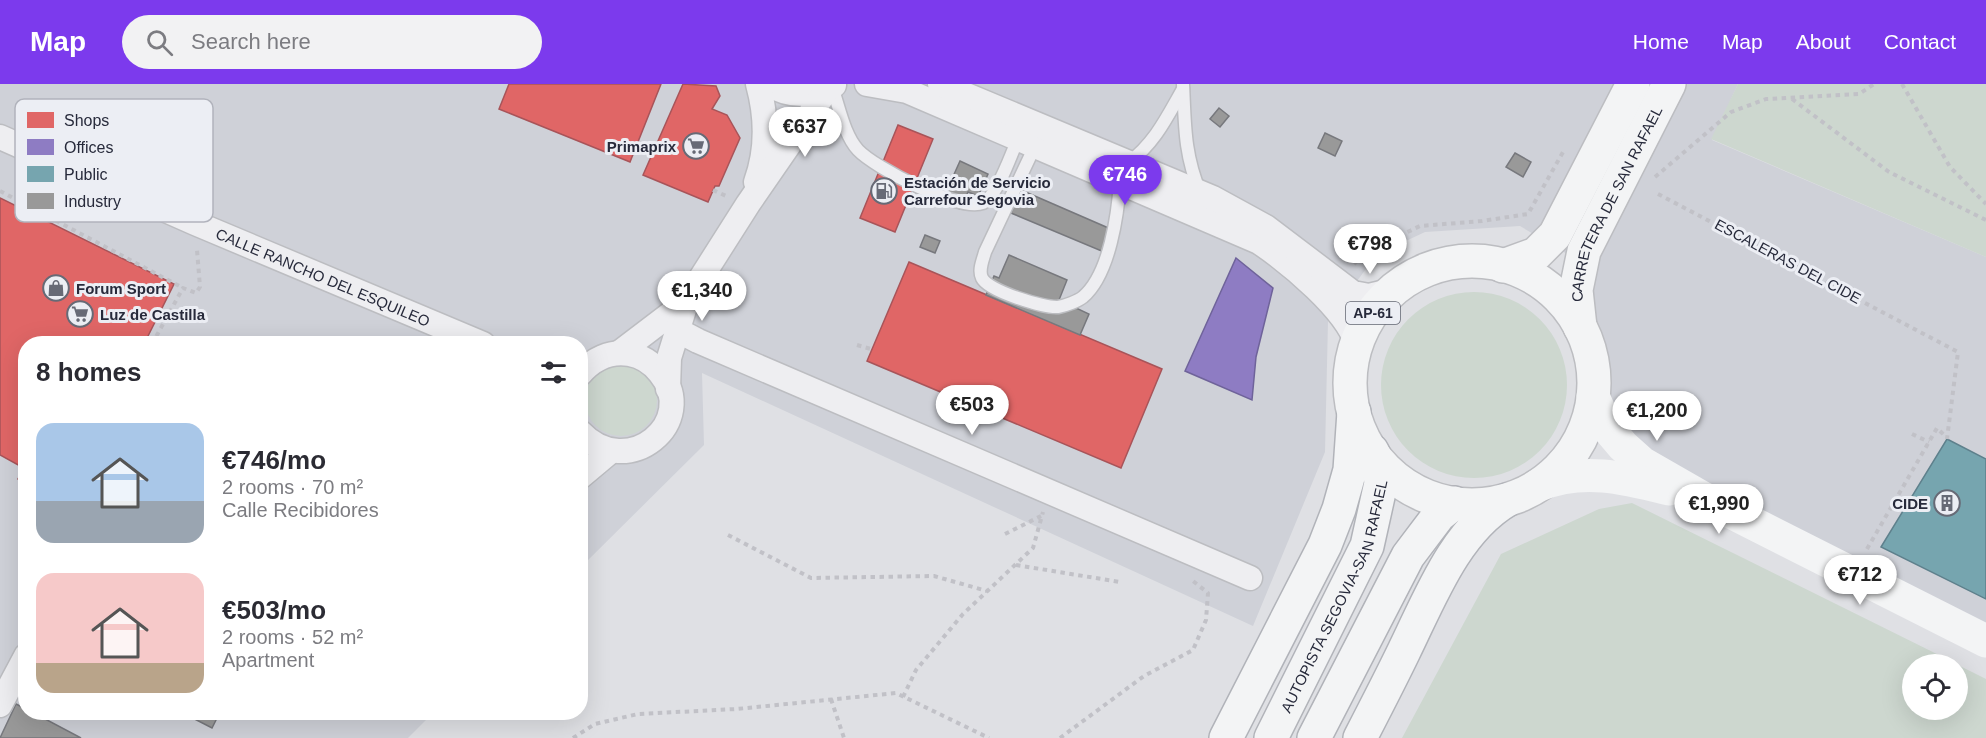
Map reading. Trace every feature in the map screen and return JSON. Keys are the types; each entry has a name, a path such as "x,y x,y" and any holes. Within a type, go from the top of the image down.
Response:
{"main road":[{"path":"1503,266 1536,254 1555,235 1633,84"},
{"name":"CARRETERA DE SAN RAFAEL","path":"1580,327 1576,300 1579,264 1669,84"},
{"name":"AP-61","path":"1471,262 1503,266 1525,274 1550,290 1570,312 1580,327 1592,360 1593,396 1587,425 1576,447 1566,461 1539,485 1507,500 1478,505 1454,503 1431,497 1411,488 1389,472 1372,452 1354,412 1351,381 1357,344 1371,315 1394,290 1419,274 1444,265 1471,262"},
{"path":"1593,396 1606,426 1642,463 1703,498 1986,641"},
{"path":"1226,738 1324,545 1339,509 1350,470 1354,412"},
{"name":"AUTOPISTA SEGOVIA-SAN RAFAEL","path":"1271,738 1367,546 1381,483 1379,466 1372,452"},
{"path":"1539,485 1571,475 1594,475 1632,480 1703,498"},
{"path":"1360,738 1424,610 1459,550 1481,519 1507,500"},
{"path":"1314,738 1408,556 1439,515 1454,503"}],"street":[{"path":"748,204 760,171 765,146 766,122 758,84"},
{"path":"768,84 794,94 806,94 832,86"},
{"path":"867,84 907,91 1026,143 1200,193 1266,227 1353,293 1369,296 1394,290"},
{"path":"940,84 1123,172 1259,242 1273,251 1339,314 1351,328 1357,344"},
{"path":"588,438 599,447 622,452 641,448 657,436 670,409 669,358 687,300 748,204 832,86"},
{"name":"CALLE RANCHO DEL ESQUILEO","path":"0,137 15,144"},
{"name":"CALLE RANCHO DEL ESQUILEO","path":"193,222 464,336"},
{"path":"594,362 687,300"},
{"path":"676,330 1250,578"},
{"path":"594,362 644,359 663,376 668,388"},
{"path":"588,470 611,451"},
{"path":"0,705 18,671"}],"lane":[{"path":"832,86 852,141 859,151 921,189 969,205 984,203 993,194 1026,143"},
{"path":"1026,143 985,252 981,269 982,279 990,287 1047,306 1063,306 1083,297 1092,286 1107,255 1118,219 1123,172 1145,151 1158,134 1184,86"},
{"path":"1184,86 1184,138 1191,171 1200,193"}],"path":[{"path":"1652,179 1731,112 1766,99 1859,94 1874,84"},
{"path":"1902,84 1950,167 1986,204"},
{"path":"1790,98 1889,172 1986,220"},
{"path":"1352,266 1366,252 1420,226 1482,221 1528,214 1567,145"},
{"path":"0,191 15,199"},
{"name":"ESCALERAS DEL CIDE","path":"1658,194 1958,352 1947,439 1937,428 1929,442"},
{"path":"58,222 196,293 200,287 197,246"},
{"path":"156,336 183,288"},
{"path":"857,345 872,349"},
{"path":"1865,553 1929,442 1912,434"},
{"path":"903,697 916,670 963,614 1033,548 1048,492"},
{"path":"1005,534 1042,516"},
{"path":"728,535 811,578 934,576 987,591"},
{"path":"1016,565 1120,582"},
{"path":"1060,738 1144,676 1193,650 1206,620 1208,593 1187,576"},
{"path":"573,738 595,724 638,714 737,709 896,693 989,738"},
{"path":"831,699 844,738"}],"shaded area":[{"path":"0,84 1738,84 1712,140 1986,257 1986,624 1666,464 1628,437 1609,408 1609,364 1593,310 1589,267 1520,226 1425,232 1376,255 1328,321 1325,452 1253,626 702,373 704,445 588,560 588,336 18,336 18,720 426,720 408,738 0,738"},
{"path":"1738,84 1986,84 1986,257 1711,139"},
{"path":"1474,292 1492,293 1510,299 1526,307 1540,319 1552,333 1560,349 1566,367 1566,403 1560,421 1552,437 1540,451 1526,463 1510,471 1492,477 1474,478 1456,477 1438,471 1422,463 1408,451 1396,437 1388,421 1382,403 1381,385 1382,367 1388,349 1396,333 1408,319 1422,307 1438,299 1456,293"},
{"path":"621,364 641,370 651,380 656,393 656,407 651,420 635,433 621,436 607,433 591,420 588,414 588,386 601,370 607,367"},
{"path":"1632,503 1937,654 1902,654 1902,720 1968,720 1968,670 1986,679 1986,738 1402,738 1501,554 1599,509"}],"building: Shops":[{"path":"509,84 661,84 630,162 499,109"},
{"name":"Primaprix","path":"683,84 716,86 720,96 712,109 727,115 740,138 719,186 715,186 708,202 643,175"},
{"path":"898,125 933,139 895,232 860,218"},
{"name":"Luz de Castilla","path":"0,198 15,205 15,222 49,222 174,284 148,336 18,336 18,465 0,455"},
{"path":"909,262 1162,369 1121,468 867,361"}],"building: Offices":[{"path":"1236,258 1273,288 1256,357 1252,400 1185,371"}],"building: Public":[{"name":"CIDE","path":"1947,439 1986,459 1986,599 1881,547"}],"building: Industry":[{"path":"1219,108 1229,116 1220,127 1210,119"},
{"path":"1325,133 1342,141 1335,156 1318,148"},
{"path":"1515,153 1531,162 1523,177 1506,167"},
{"path":"960,161 988,174 978,196 968,192 960,209 942,201"},
{"path":"1021,190 1113,230 1104,252 1011,213"},
{"path":"925,235 940,241 935,253 920,247"},
{"path":"1009,255 1067,280 1059,300 1089,314 1080,335 986,295 994,276 999,278"},
{"path":"16,704 18,705 18,720 47,720 81,738 0,738"},
{"path":"196,720 216,720 212,728"}],"place":[{"name":"Primaprix","path":"696,146"},
{"name":"Estación de Servicio Carrefour Segovia","path":"884,191"},
{"name":"Forum Sport","path":"56,288"},
{"name":"Luz de Castilla","path":"80,314"},
{"name":"CIDE","path":"1947,503"}]}
